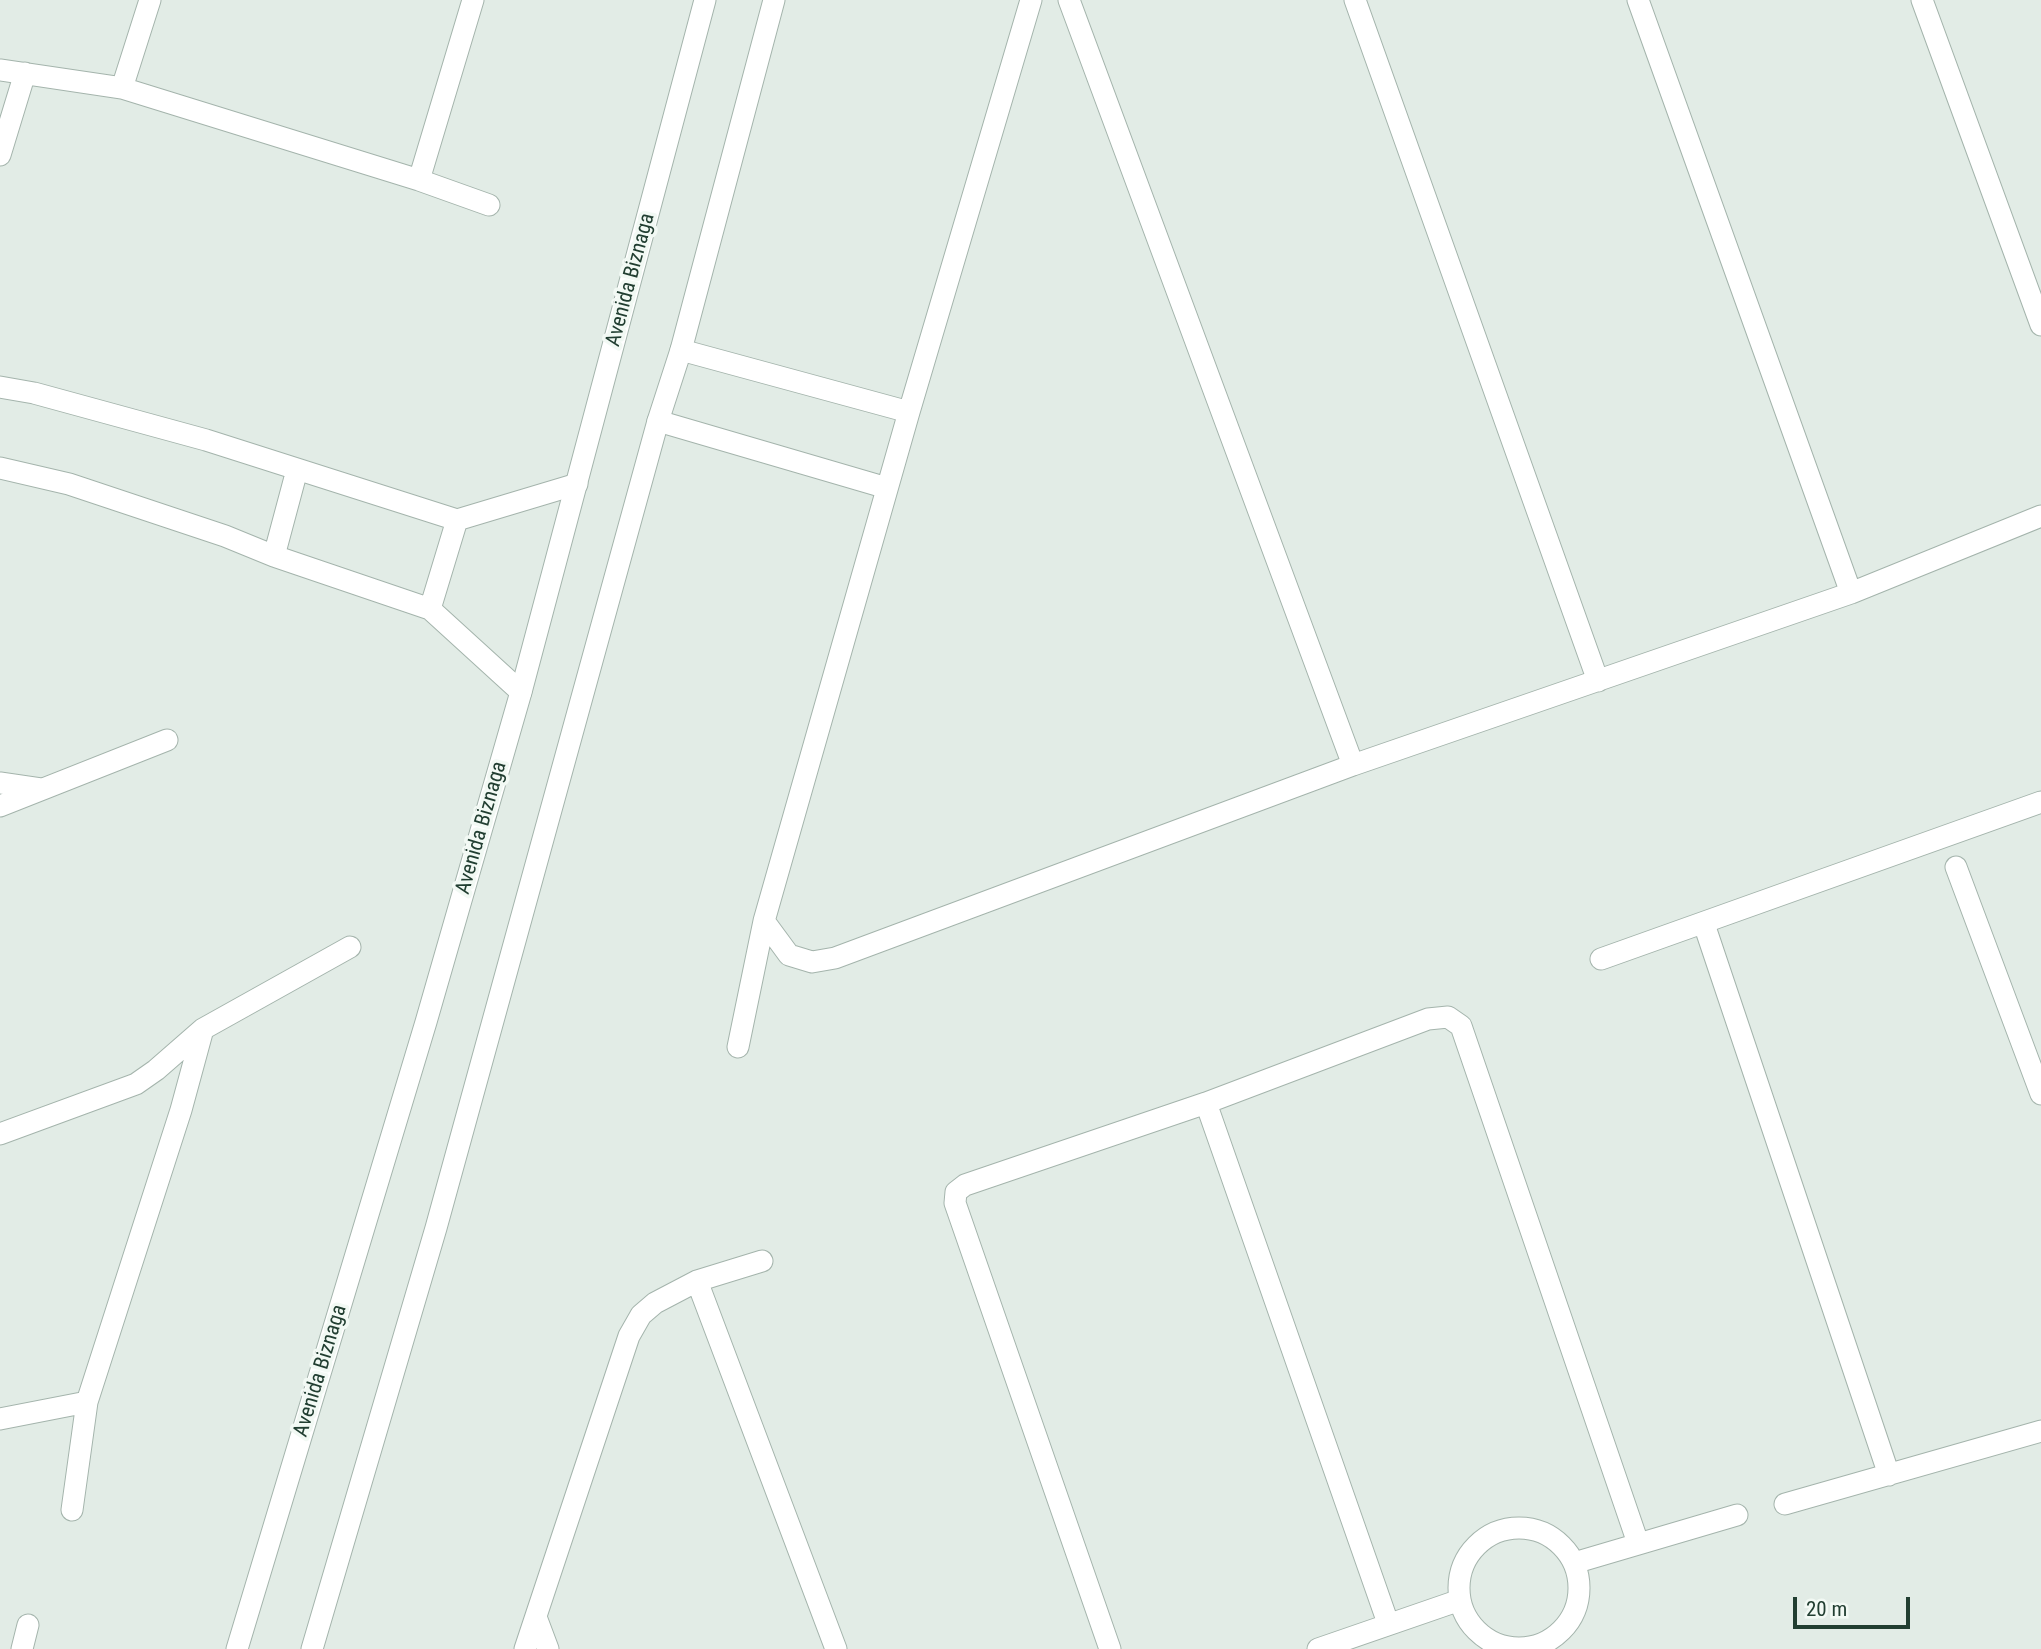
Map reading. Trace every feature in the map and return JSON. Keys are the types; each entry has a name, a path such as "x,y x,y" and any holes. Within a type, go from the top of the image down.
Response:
{"street":[{"path":"122,88 150,0"},
{"path":"419,180 473,0"},
{"name":"Avenida Biznaga","path":"240,1648 521,692 705,0"},
{"path":"312,1649 436,1228 658,421 681,351 774,0"},
{"path":"738,1047 764,921 909,412 1031,0"},
{"path":"1069,0 1353,765"},
{"path":"1354,0 1598,681"},
{"path":"1638,0 1851,593"},
{"path":"1922,0 2041,325"},
{"path":"0,70 122,88 419,180 489,205"},
{"path":"0,155 25,73"},
{"path":"681,351 909,412"},
{"path":"0,387 34,393 206,440 457,520 577,484"},
{"path":"658,421 887,488"},
{"path":"0,468 69,484 225,536 274,556 430,610 521,692"},
{"path":"274,556 298,470"},
{"path":"764,921 789,955 812,962 835,958 1353,765 1851,593 2041,516"},
{"path":"430,610 457,520"},
{"path":"0,806 167,740"},
{"path":"0,783 43,789"},
{"path":"1601,959 2041,802"},
{"path":"1956,867 2041,1094"},
{"path":"1703,924 1889,1475"},
{"path":"0,1134 136,1084 203,1029 350,947"},
{"path":"1110,1649 955,1203 956,1192 965,1185 1206,1103 1428,1019 1448,1017 1461,1026 1639,1543"},
{"path":"72,1510 87,1402 181,1110 203,1029"},
{"path":"1206,1103 1388,1623"},
{"path":"525,1649 629,1336 641,1315 655,1303 697,1280 762,1261"},
{"path":"697,1280 836,1649"},
{"path":"0,1419 87,1402"},
{"path":"1785,1504 2041,1432"},
{"path":"1574,1563 1737,1515"},
{"path":"1522,1527 1538,1531 1554,1538 1566,1549 1574,1563 1579,1586 1566,1639 1553,1638 1540,1645 1513,1649 1487,1640 1467,1619 1460,1600 1460,1573 1477,1545 1490,1535 1522,1527"},
{"path":"1318,1649 1460,1600"},
{"path":"536,1617 548,1649"},
{"path":"22,1649 28,1625"}]}
